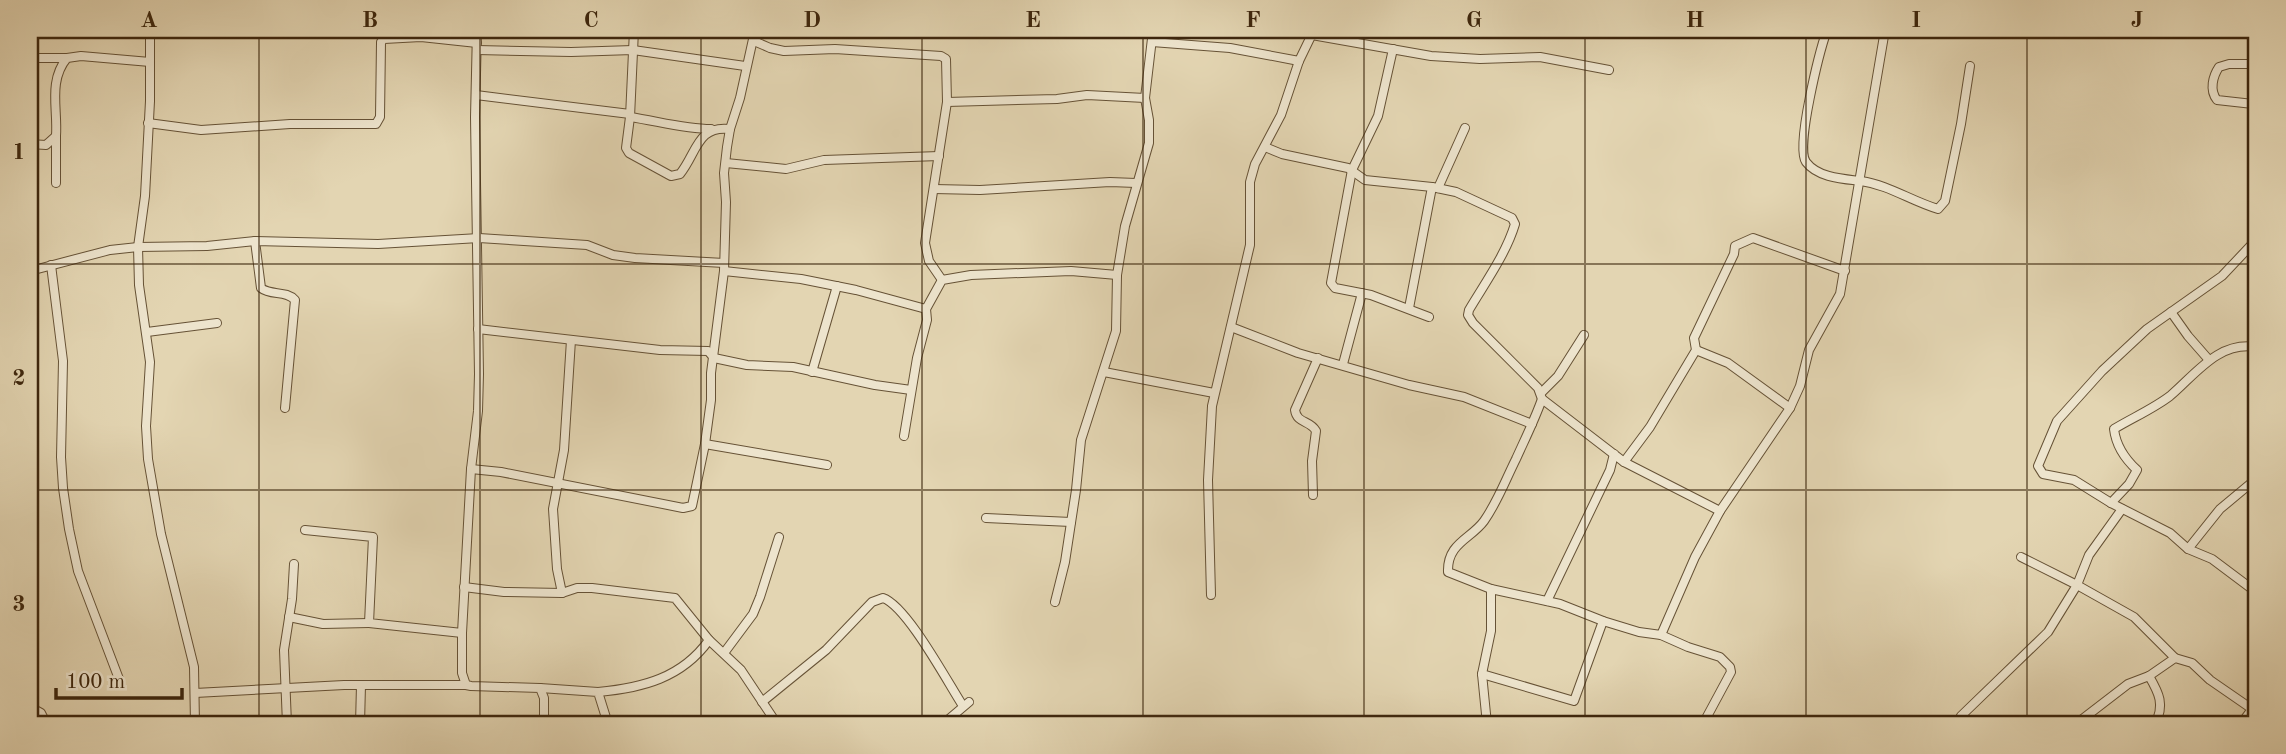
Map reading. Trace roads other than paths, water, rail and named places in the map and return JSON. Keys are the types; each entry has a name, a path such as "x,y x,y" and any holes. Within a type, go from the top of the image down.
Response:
{"street":[{"path":"150,30 150,101 145,196 138,247 139,285 150,362 146,405 148,459 162,534 192,652 195,724"},
{"path":"466,685 462,673 464,587 471,469 478,411 477,30"},
{"path":"634,30 626,148 629,153 671,176 680,174 701,140 712,129 730,129"},
{"path":"471,469 501,472 689,508 693,504 705,444 724,267 724,173 730,129 740,98 755,30"},
{"path":"1055,602 1071,522 1081,440 1116,331 1117,275 1125,226 1149,143 1145,97 1153,30"},
{"path":"1827,30 1820,49 1810,97 1802,152 1807,163 1815,170 1848,181 1859,180 1896,191 1938,209 1945,201 1970,66"},
{"path":"1661,635 1695,557 1720,511 1790,408 1800,386 1809,350 1840,294 1885,30"},
{"path":"1211,595 1208,480 1214,393 1250,245 1250,182 1255,164 1280,115 1313,33 1393,49 1467,59 1540,57 1609,70"},
{"path":"148,123 201,130 290,124 376,124 380,117 384,39 421,37 477,47 571,52 634,50 746,66"},
{"path":"754,41 784,51 835,49 941,56 947,62 947,102 925,243 929,261 942,280"},
{"path":"1152,42 1242,50 1300,61"},
{"path":"1393,49 1378,116 1352,170 1331,283 1335,288 1362,293 1429,317"},
{"path":"30,58 82,56 150,62"},
{"path":"56,183 55,82 61,65 67,58"},
{"path":"2256,65 2229,64 2220,67 2213,81 2213,95 2217,100 2253,104 2256,100"},
{"path":"476,95 712,129"},
{"path":"947,102 1057,99 1087,95 1145,97"},
{"path":"1409,308 1436,188 1465,128"},
{"path":"30,144 46,145 56,136"},
{"path":"1265,147 1282,154 1352,170 1365,180 1456,192 1514,221 1514,227 1500,258 1468,315 1542,396 1624,462 1720,511"},
{"path":"726,163 786,169 824,160 939,156"},
{"path":"1848,181 1857,192"},
{"path":"934,189 980,190 1110,182 1136,183"},
{"path":"30,271 110,250 138,247 207,246 256,241 378,244 479,238 587,245 613,255 724,267 801,279 926,309"},
{"path":"1624,462 1650,427 1696,350 1694,338 1734,254 1735,246 1753,238 1845,271"},
{"path":"2256,240 2222,276 2123,350 2074,400 2057,421 2038,466 2043,474 2074,480 2111,503 2170,533 2188,549 2212,559 2256,592"},
{"path":"256,241 261,288 271,293 288,294 295,300 285,408"},
{"path":"51,265 63,361 62,488 78,571 119,679"},
{"path":"942,280 971,275 1051,272 1117,275"},
{"path":"904,436 927,320 926,309 942,280"},
{"path":"812,372 837,286"},
{"path":"1343,364 1362,293"},
{"path":"2171,312 2209,360"},
{"path":"147,332 217,323"},
{"path":"1231,327 1409,386 1464,397 1532,424"},
{"path":"478,329 660,350 708,351 714,358 747,365 793,368 911,390"},
{"path":"1584,335 1542,396 1498,502 1478,529 1469,532 1456,547 1448,564 1448,572 1491,589 1547,601 1639,632 1661,635 1688,648 1720,657 1730,667 1728,682 1703,724"},
{"path":"562,593 557,569 553,509 564,450 571,340"},
{"path":"2111,503 2129,484 2137,470 2116,441 2114,429 2171,395 2209,360 2225,351 2247,346 2256,347"},
{"path":"1696,350 1728,363 1790,408"},
{"path":"1313,495 1312,461 1316,431 1310,423 1296,416 1295,410 1318,358"},
{"path":"1104,372 1214,393"},
{"path":"705,444 827,465"},
{"path":"1547,601 1614,454"},
{"path":"2188,549 2220,509 2256,479"},
{"path":"1957,724 1961,716 2048,632 2077,585 2089,555 2122,509"},
{"path":"986,518 1071,522"},
{"path":"305,530 373,537 369,623"},
{"path":"724,653 753,614 779,537"},
{"path":"2021,557 2134,617 2175,658 2192,663 2210,680 2252,709"},
{"path":"287,724 285,650 294,564"},
{"path":"464,587 504,592 562,593 578,588 592,588 675,598 709,640 741,670 777,724"},
{"path":"1487,724 1482,674 1491,631 1491,589"},
{"path":"762,702 826,650 872,602 883,598 894,604 915,629 966,704 943,724"},
{"path":"289,617 323,624 369,623 462,633"},
{"path":"1482,674 1574,701 1603,621"},
{"path":"195,693 361,685 466,685 598,692 630,689 665,678 691,662 709,640"},
{"path":"2076,724 2128,684 2149,676 2175,658"},
{"path":"2149,676 2161,696 2161,709 2155,724"},
{"path":"360,724 361,685"},
{"path":"540,688 544,698 544,724"},
{"path":"598,692 608,724"},
{"path":"2241,724 2252,709 2256,694"},
{"path":"30,707 41,713 46,723"}]}
